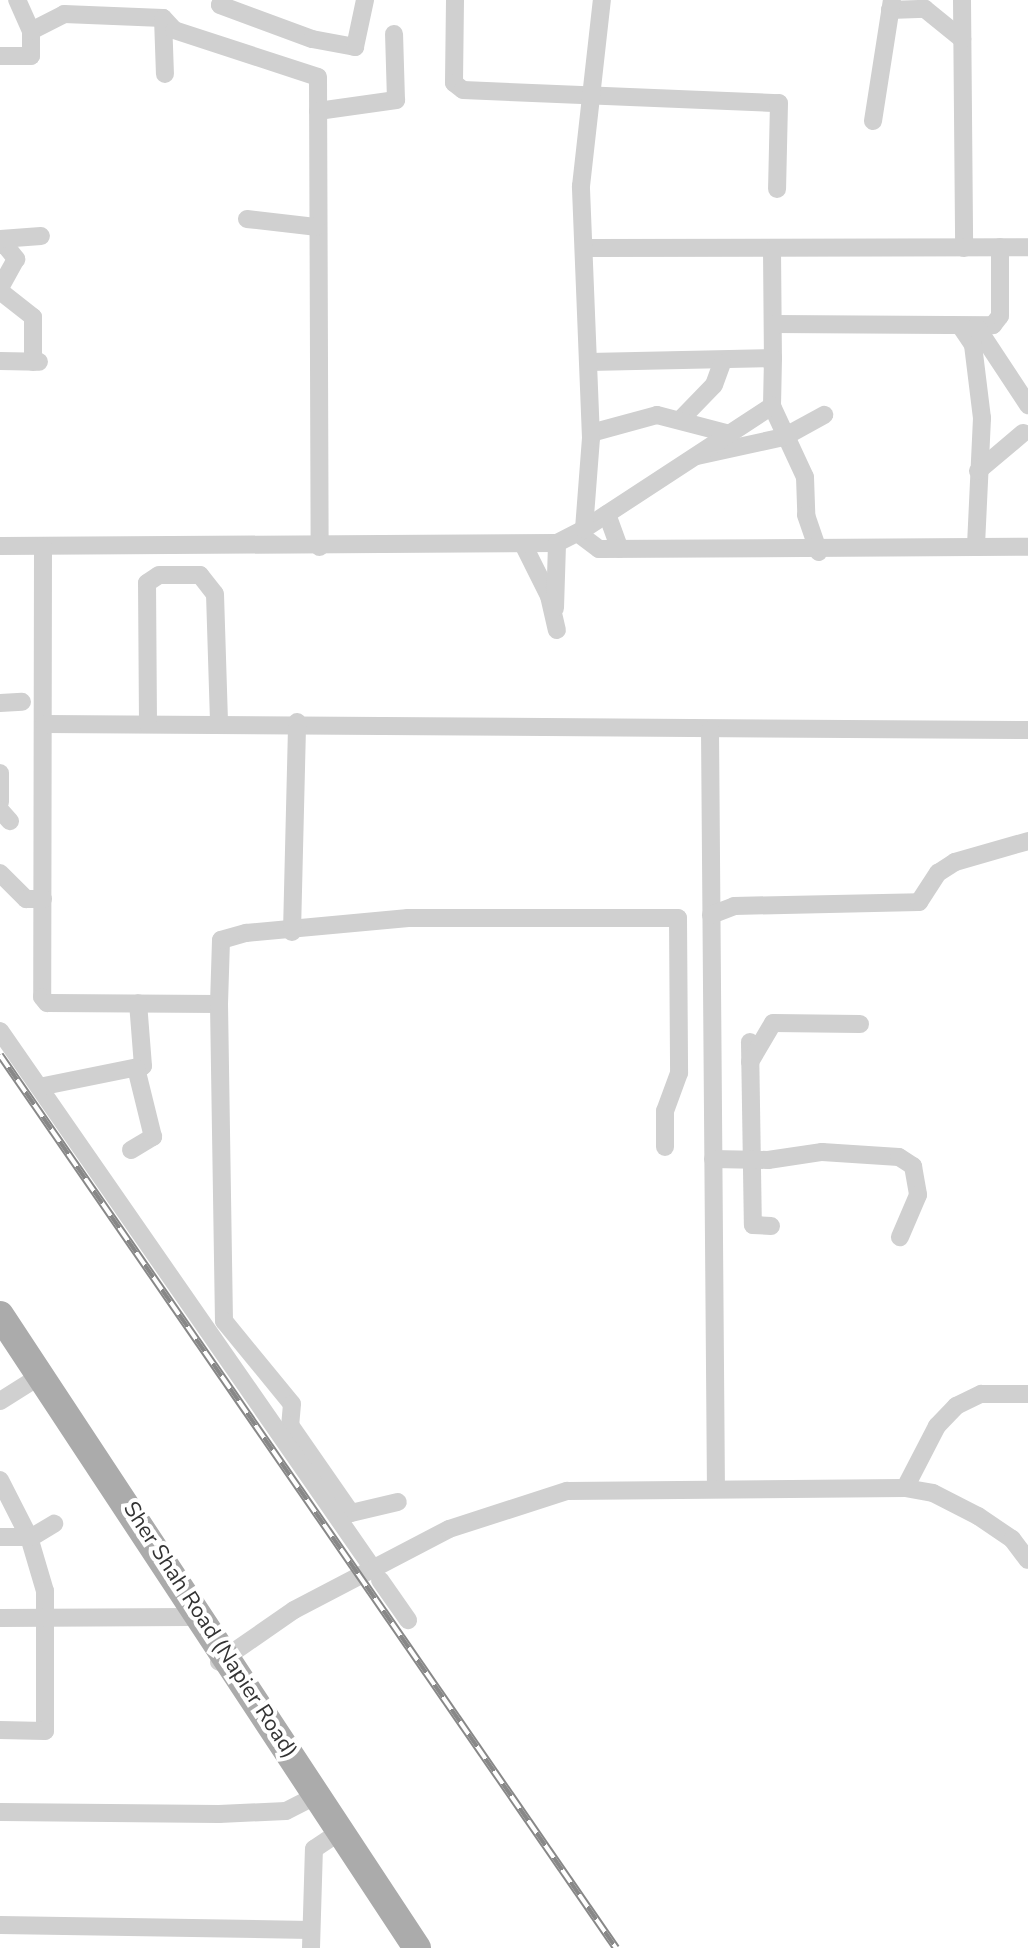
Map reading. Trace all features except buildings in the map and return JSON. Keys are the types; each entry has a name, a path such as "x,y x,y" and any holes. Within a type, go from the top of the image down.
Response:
{"main road":[{"name":"Sher Shah Road (Napier Road)","path":"0,1315 44,1394 190,1617 223,1658 329,1839 396,1932 417,1948"},
{"name":"Sher Shah Road (Napier Road)","path":"0,1336 44,1394 223,1658 396,1932"}],"street":[{"path":"0,56 31,56 31,31 17,0"},
{"path":"222,0 220,5 264,21 355,47 365,0"},
{"path":"455,0 454,83 463,90 779,103 777,189"},
{"path":"581,531 591,433 586,248 581,186 585,119 596,96 602,0"},
{"path":"962,0 964,248"},
{"path":"873,121 891,5 926,4 962,39"},
{"path":"31,31 63,7 163,18 174,30 318,77 316,227 320,547"},
{"path":"163,18 165,74"},
{"path":"252,53 264,21"},
{"path":"318,111 396,100 394,34"},
{"path":"247,219 316,227"},
{"path":"0,239 41,236"},
{"path":"0,239 16,259 0,290 33,317 36,362 0,361"},
{"path":"773,324 969,326 1000,321 1000,247"},
{"path":"586,248 772,250 1028,247"},
{"path":"772,250 772,406 805,477 806,515 819,552"},
{"path":"969,326 1028,405"},
{"path":"969,326 982,418 976,546"},
{"path":"589,362 722,363 773,358"},
{"path":"681,419 714,385 722,363"},
{"path":"0,546 320,547 557,543 581,531 687,457 730,434 772,406"},
{"path":"591,433 657,415 730,434"},
{"path":"687,457 784,437 824,415"},
{"path":"978,471 1023,433"},
{"path":"607,514 620,549"},
{"path":"581,531 599,549 860,552 868,543 1028,547"},
{"path":"523,544 556,625 557,543"},
{"path":"43,546 43,899 47,1003 219,1004"},
{"path":"148,724 147,583 159,575 200,575 212,583 219,724"},
{"path":"0,703 22,702"},
{"path":"44,724 297,722 710,730 1028,730"},
{"path":"292,932 297,722"},
{"path":"710,730 716,1489"},
{"path":"0,773 0,802"},
{"path":"711,915 734,906 919,902 938,873 955,862 1028,841"},
{"path":"0,873 7,895 43,899"},
{"path":"398,1502 351,1513 290,1425 292,1404 224,1321 219,1004 221,940 408,918 678,918 679,1073 665,1111 665,1147"},
{"path":"39,1087 143,1066 138,1003"},
{"path":"750,1062 773,1023 860,1024"},
{"path":"0,1031 369,1563"},
{"path":"750,1042 753,1225 771,1226"},
{"path":"131,1150 153,1137 136,1068"},
{"path":"713,1159 822,1152 899,1157 913,1166 918,1195 900,1237"},
{"path":"0,1401 44,1394"},
{"path":"905,1488 937,1426 956,1406 981,1394 1028,1394"},
{"path":"0,1480 29,1537 45,1591 45,1731 0,1730"},
{"path":"223,1658 358,1574 509,1505 567,1491 905,1488 933,1493 978,1516 1012,1539 1028,1560"},
{"path":"0,1537 29,1537 54,1524"},
{"path":"380,1580 408,1620"},
{"path":"0,1618 190,1617"},
{"path":"0,1812 219,1814 286,1811 306,1801"},
{"path":"0,1925 311,1939 314,1849 329,1839"}],"railway":[{"path":"0,1055 616,1948"}]}
